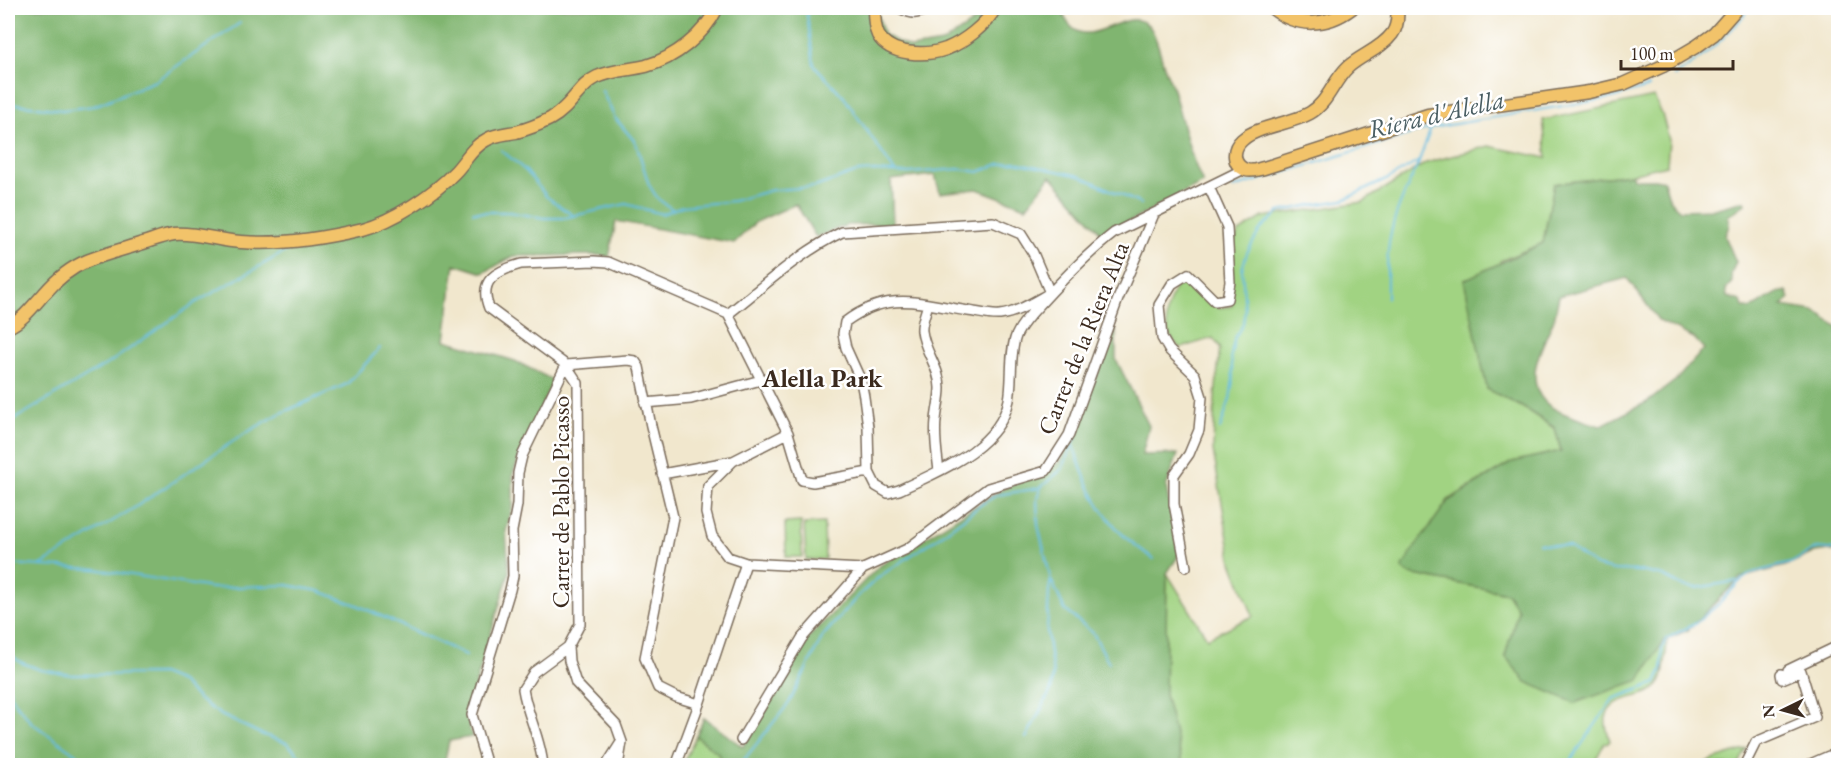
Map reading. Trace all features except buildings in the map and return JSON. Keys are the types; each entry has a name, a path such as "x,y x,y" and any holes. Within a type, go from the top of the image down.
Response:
{"main road":[{"path":"8,327 18,321 54,283 72,268 86,261 168,235 184,234 235,242 269,242 352,231 373,225 413,206 432,193 484,140 525,129 551,118 570,105 586,84 597,76 647,66 678,51 696,36 717,8"},
{"path":"874,8 875,27 884,41 904,52 927,53 946,49 960,41 988,18 995,8"},
{"path":"1272,8 1287,18 1306,23 1317,23 1340,16 1352,8"},
{"path":"1397,8 1397,25 1390,36 1346,69 1316,109 1303,117 1257,131 1243,139 1235,150 1240,165 1253,170 1428,115 1589,92 1623,84 1663,66 1697,46 1714,34 1737,8"}],"street":[{"path":"899,8 918,14 930,8"},
{"path":"1050,293 1017,310 999,315 905,301 880,303 859,312 845,322 843,334 846,348 861,381 868,427 869,472 876,486 888,493 899,490 964,458 981,444 998,425 1009,401 1015,339 1021,326 1069,272 1114,233 1209,187 1240,165"},
{"path":"1186,567 1174,504 1174,476 1190,454 1199,430 1202,396 1195,375 1169,350 1162,338 1160,305 1172,284 1188,274 1215,301 1227,299 1230,282 1227,227 1209,187"},
{"name":"Carrer de la Riera Alta","path":"746,563 863,569 907,549 988,488 1046,471 1069,435 1118,299 1154,214"},
{"path":"728,314 787,268 828,239 842,232 993,222 1021,234 1033,253 1050,293"},
{"path":"699,705 676,698 658,688 645,658 673,517 645,403 639,367 635,361 628,360 566,365 489,308 485,296 486,284 510,267 521,264 608,262 728,314 788,433 802,480 813,482 869,472"},
{"path":"928,304 922,329 926,351 937,372 940,386 936,436 939,471"},
{"path":"487,765 472,715 513,576 512,531 517,506 518,473 522,456 566,365"},
{"name":"Carrer de Pablo Picasso","path":"566,365 578,383 580,560 580,624 568,647"},
{"path":"645,403 691,399 761,380"},
{"path":"662,474 733,461 788,433"},
{"path":"676,765 699,705 746,563 728,557 712,536 706,513 708,486 733,461"},
{"path":"741,740 802,638 863,569"},
{"path":"1744,765 1756,742 1815,717 1802,671 1782,679 1781,674 1839,646"},
{"path":"568,647 569,661 576,683 616,725 621,742 618,765"},
{"path":"543,765 542,752 526,704 524,689 534,672 568,647"},
{"path":"606,765 621,742"},
{"path":"1806,765 1829,756"}],"green space":[{"path":"8,8 876,8 884,35 911,48 942,43 981,17 984,8 1061,8 1069,25 1079,32 1091,33 1127,21 1139,20 1149,26 1157,41 1189,147 1203,183 1102,236 1051,176 1026,207 977,189 940,193 935,175 891,180 893,224 847,225 816,237 796,204 756,222 734,243 616,221 609,257 599,255 514,256 483,273 455,264 445,340 515,361 553,380 513,473 513,505 506,531 509,573 466,716 472,737 449,741 444,765 8,765"},
{"path":"1654,97 1662,114 1669,140 1667,165 1631,174 1554,184 1543,243 1500,261 1487,389 1522,407 1555,429 1561,451 1512,462 1448,500 1432,525 1410,574 1507,593 1518,610 1668,638 1664,669 1659,684 1653,690 1615,704 1609,710 1606,721 1610,741 1604,744 1593,765 1183,765 1165,695 1167,573 1207,638 1253,616 1232,562 1213,450 1220,347 1213,338 1180,348 1171,338 1167,317 1176,286 1189,282 1218,308 1232,306 1231,247 1239,232 1263,217 1363,202 1426,163 1489,146 1547,158 1543,120"},
{"path":"1631,174 1634,179 1664,181 1670,201 1680,210 1714,209 1744,201 1745,204 1728,216 1729,226 1725,236 1736,262 1731,274 1732,282 1726,289 1727,297 1741,301 1743,307 1750,309 1777,293 1787,291 1790,299 1782,306 1814,311 1838,327 1838,553 1829,550 1815,552 1785,566 1740,578 1688,630 1664,640 1640,680 1575,703 1526,682 1505,656 1518,610 1507,593 1409,574 1402,568 1448,501 1512,462 1561,451 1555,428 1487,389 1464,280 1543,243 1554,184","holes":["1627,278 1659,321 1694,338 1704,349 1676,380 1649,401 1600,426 1556,410 1538,393 1535,382 1537,361 1554,319 1559,296"]},
{"path":"1116,329 1116,359 1149,426 1142,455 1178,454 1166,487 1179,555 1167,573 1165,695 1183,765 723,765 718,753 696,736 704,718 743,747 808,638 878,567 999,491 1060,462"},
{"path":"801,522 802,557 786,557 785,523"},
{"path":"824,523 825,559 806,560 804,524"},
{"path":"696,736 718,753 723,765 682,766"},
{"path":"1747,749 1738,765 1702,765 1709,761"}],"waterway":[{"path":"806,8 814,65 844,97 895,172"},
{"name":"Riera d'Alella","path":"1674,76 1715,46 1750,8"},
{"path":"8,103 62,110 94,106 155,81 240,23"},
{"name":"Riera d'Alella","path":"1233,188 1431,128 1611,98 1649,87"},
{"path":"602,91 615,118 636,143 649,185 658,199 672,209"},
{"path":"1220,429 1230,399 1233,379 1231,355 1235,337 1243,324 1245,310 1242,269 1247,253 1260,230 1279,212 1343,200 1388,179 1419,161 1431,128"},
{"path":"501,150 526,171 547,197 573,215"},
{"path":"473,212 509,212 544,218 564,218 626,204 662,214 682,206 733,201 772,190 815,187 857,172 909,173 959,169 979,172 999,164 1015,162 1080,176 1141,204"},
{"path":"1387,298 1388,252 1392,227 1419,162"},
{"path":"8,423 112,361 195,303 288,250"},
{"path":"41,565 134,508 244,434 279,414 347,384 380,348"},
{"path":"739,766 789,703 823,636 859,595 880,576 997,495 1040,488 1062,469 1076,437"},
{"path":"1073,444 1081,468 1102,510 1122,534 1154,559"},
{"path":"1026,738 1051,690 1053,674 1047,632 1051,580 1038,525 1037,499 1040,489"},
{"path":"1538,543 1569,547 1596,566 1663,576 1682,586 1696,588 1737,581"},
{"path":"1567,766 1613,699 1656,683 1662,669 1662,649 1666,639 1696,623 1720,603 1740,581 1752,573 1791,563 1817,548 1838,550"},
{"path":"8,564 95,569 212,588 287,585 319,591 357,605 466,655"},
{"path":"1052,582 1065,610 1093,633 1109,663"},
{"path":"8,652 20,662 41,670 72,675 161,674 181,682 198,699 221,715 261,734 287,743 310,766"},
{"path":"8,686 13,700 32,723 93,766"}],"district":[{"name":"Alella Park","path":"822,378"}]}
